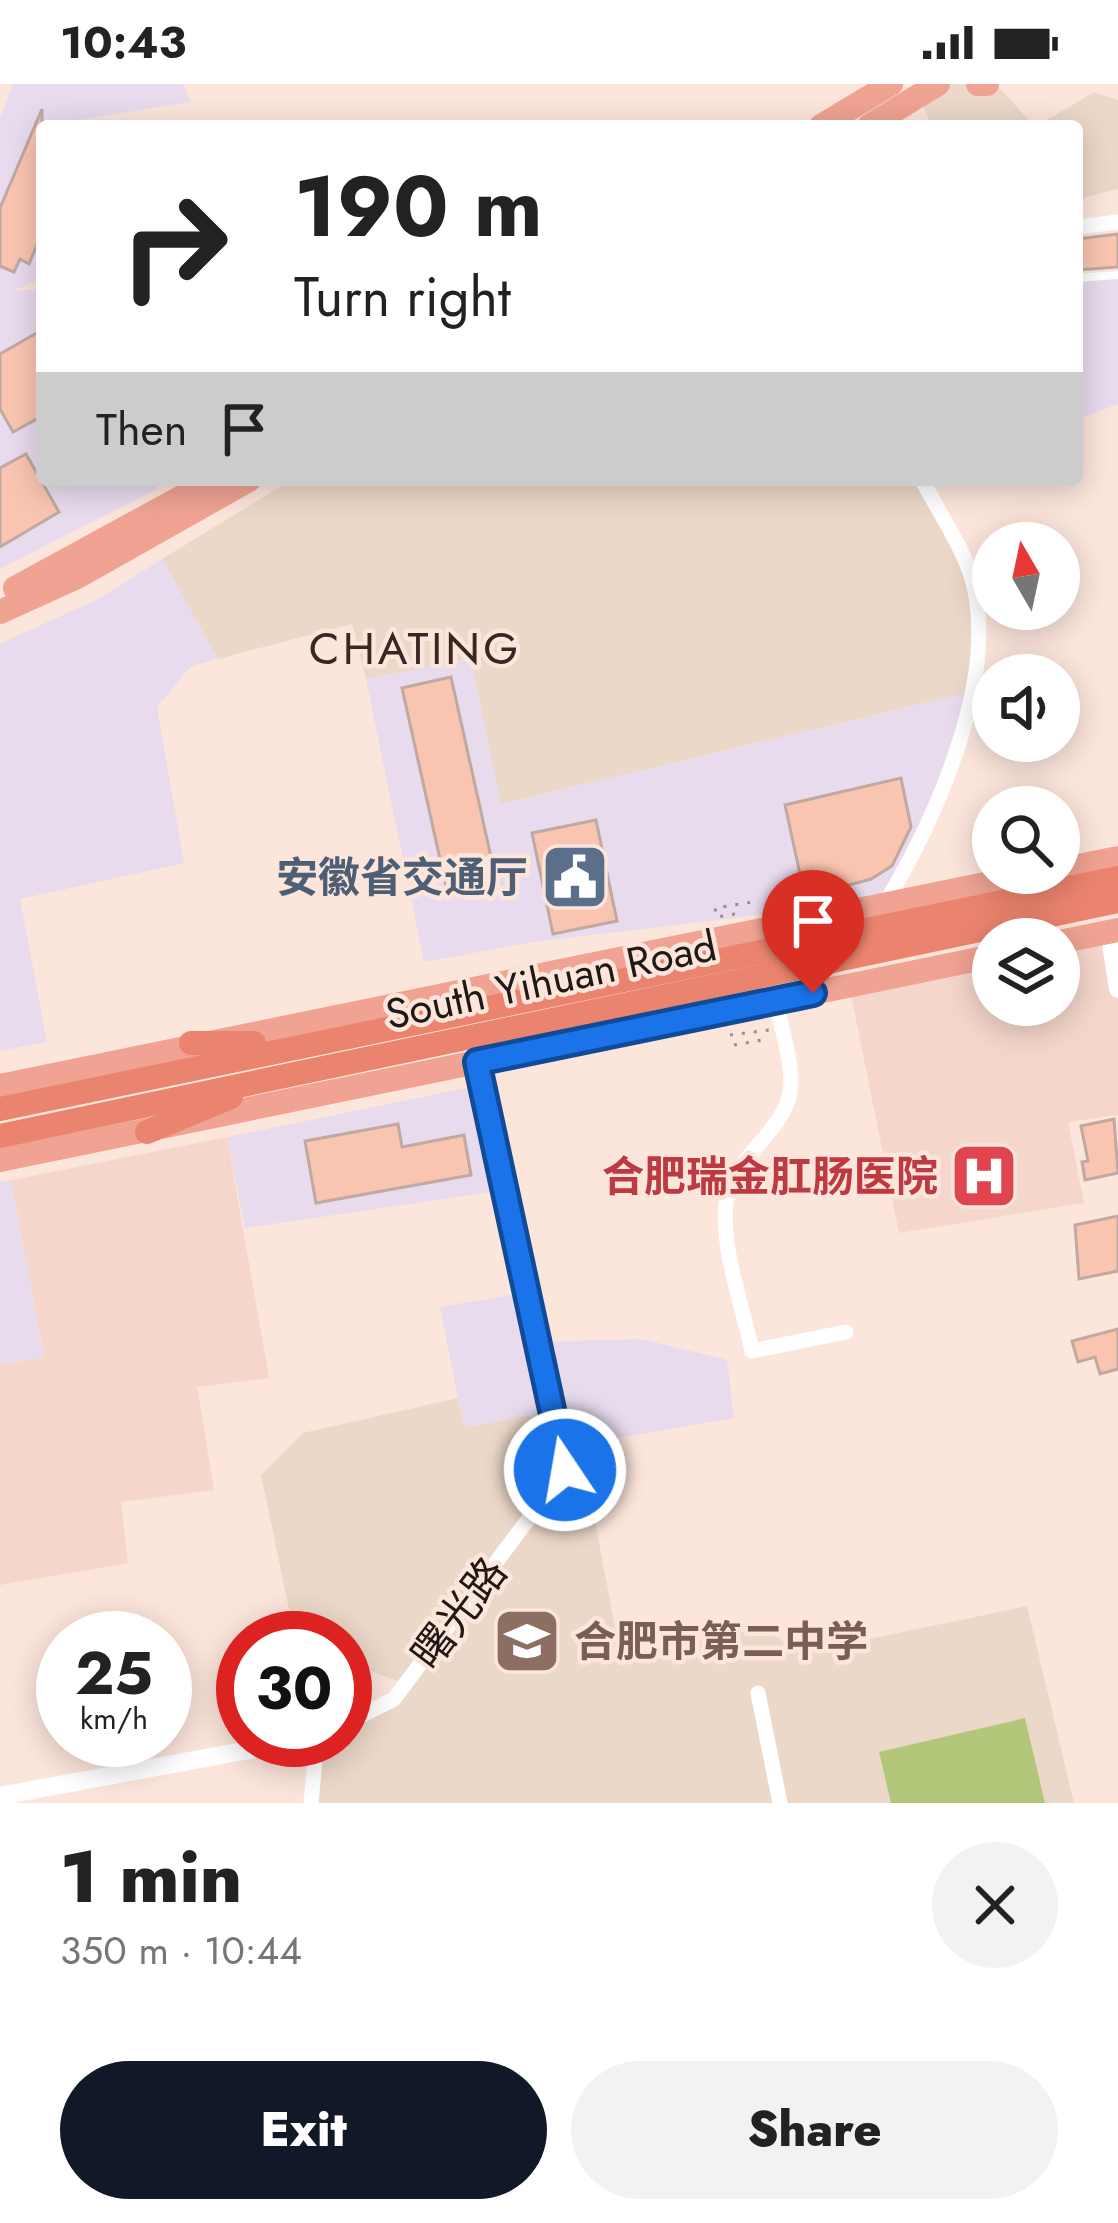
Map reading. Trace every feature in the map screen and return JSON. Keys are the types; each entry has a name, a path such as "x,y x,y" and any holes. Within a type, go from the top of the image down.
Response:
{"highway":[{"name":"South Yihuan Road","path":"0,1109 196,1054 310,1042 1114,863"},
{"name":"South Yihuan Road","path":"0,1136 1118,901"},
{"path":"147,1132 288,1074"}],"main road":[{"path":"831,120 891,84"},
{"path":"879,120 938,84"},
{"path":"0,594 202,486"},
{"path":"0,612 77,577 238,486"},
{"path":"1080,867 1114,863"},
{"path":"0,1087 196,1054 972,885"},
{"path":"1080,938 1114,931"},
{"path":"0,1160 972,960"}],"street":[{"path":"1083,225 1118,222"},
{"path":"887,900 953,762 971,692 979,620 971,577 925,486"},
{"path":"1114,931 1118,989"},
{"path":"776,1000 791,1091 774,1124 734,1173 726,1206 738,1286 752,1351 845,1332"},
{"name":"曙光路","path":"372,1710 394,1699 565,1470 477,1062"},
{"path":"758,1693 780,1803"},
{"path":"0,1796 216,1756"},
{"path":"311,1803 314,1767"}],"lane":[{"path":"1083,278 1118,275"}],"path":[{"path":"733,915 717,916 715,908 759,901"},
{"path":"730,1035 771,1030 773,1038 734,1045"}],"shaded area":[{"path":"13,84 184,84 190,102 79,120 36,120 36,281 13,291 36,289 36,486 157,489 0,569 0,119"},
{"path":"938,84 996,84 1029,120 929,120 918,96"},
{"path":"1094,92 1118,100 1118,189 1083,198 1083,120 1047,120"},
{"path":"1118,275 1118,404 1083,418 1083,278"},
{"path":"281,486 925,486 971,577 971,692 501,804 471,658 366,679 352,624 218,659 162,559"},
{"path":"162,559 218,659 191,666 157,707 184,863 20,899 47,1042 0,1051 0,644 100,598"},
{"path":"471,658 502,804 971,692 953,762 887,900 533,942 424,962 366,679"},
{"path":"1109,932 1118,989 1118,1115 1068,1122 1084,1203 899,1233 849,985 972,960 972,1026 1080,1026 1080,938"},
{"path":"481,1085 505,1190 245,1228 227,1137"},
{"path":"227,1137 269,1378 197,1387 214,1490 121,1502 128,1563 0,1585 0,1365 44,1357 11,1180"},
{"path":"11,1180 44,1357 0,1365 0,1182"},
{"path":"527,1292 538,1342 642,1339 727,1360 734,1418 560,1448 552,1411 464,1428 440,1307"},
{"name":"合肥市第二中学","path":"458,1398 464,1428 552,1411 565,1470 586,1474 621,1659 762,1628 802,1653 1027,1606 1074,1803 311,1803 314,1767 372,1767 372,1706 405,1684 372,1671 372,1611 289,1611 261,1475 303,1433"}],"green space":[{"path":"1025,1718 1045,1803 891,1803 879,1752"}],"building":[{"path":"36,123 36,247 29,264 20,259 14,272 0,266 0,208"},
{"path":"1118,234 1118,267 1083,270 1083,238"},
{"path":"36,333 36,419 13,432 0,409 0,354"},
{"path":"26,454 36,472 36,486 44,486 59,512 0,547 0,468"},
{"path":"451,677 497,884 448,895 402,688"},
{"path":"901,778 911,827 892,866 871,879 805,897 785,805"},
{"name":"安徽省交通厅","path":"596,820 617,921 553,934 532,833"},
{"path":"1114,1119 1118,1173 1085,1180 1082,1162 1088,1161 1081,1126"},
{"path":"398,1124 402,1147 464,1135 471,1175 316,1203 305,1141"},
{"path":"1118,1216 1118,1271 1079,1279 1075,1225"},
{"path":"1118,1329 1118,1369 1100,1374 1095,1357 1078,1362 1072,1341"}],"place":[{"name":"安徽省交通厅","path":"575,877"},
{"name":"合肥瑞金肛肠医院","path":"984,1176"},
{"name":"合肥市第二中学","path":"527,1641"}],"district":[{"name":"CHATING","path":"415,648"}],"route":[{"path":"565,1470 477,1062 813,993"}]}
